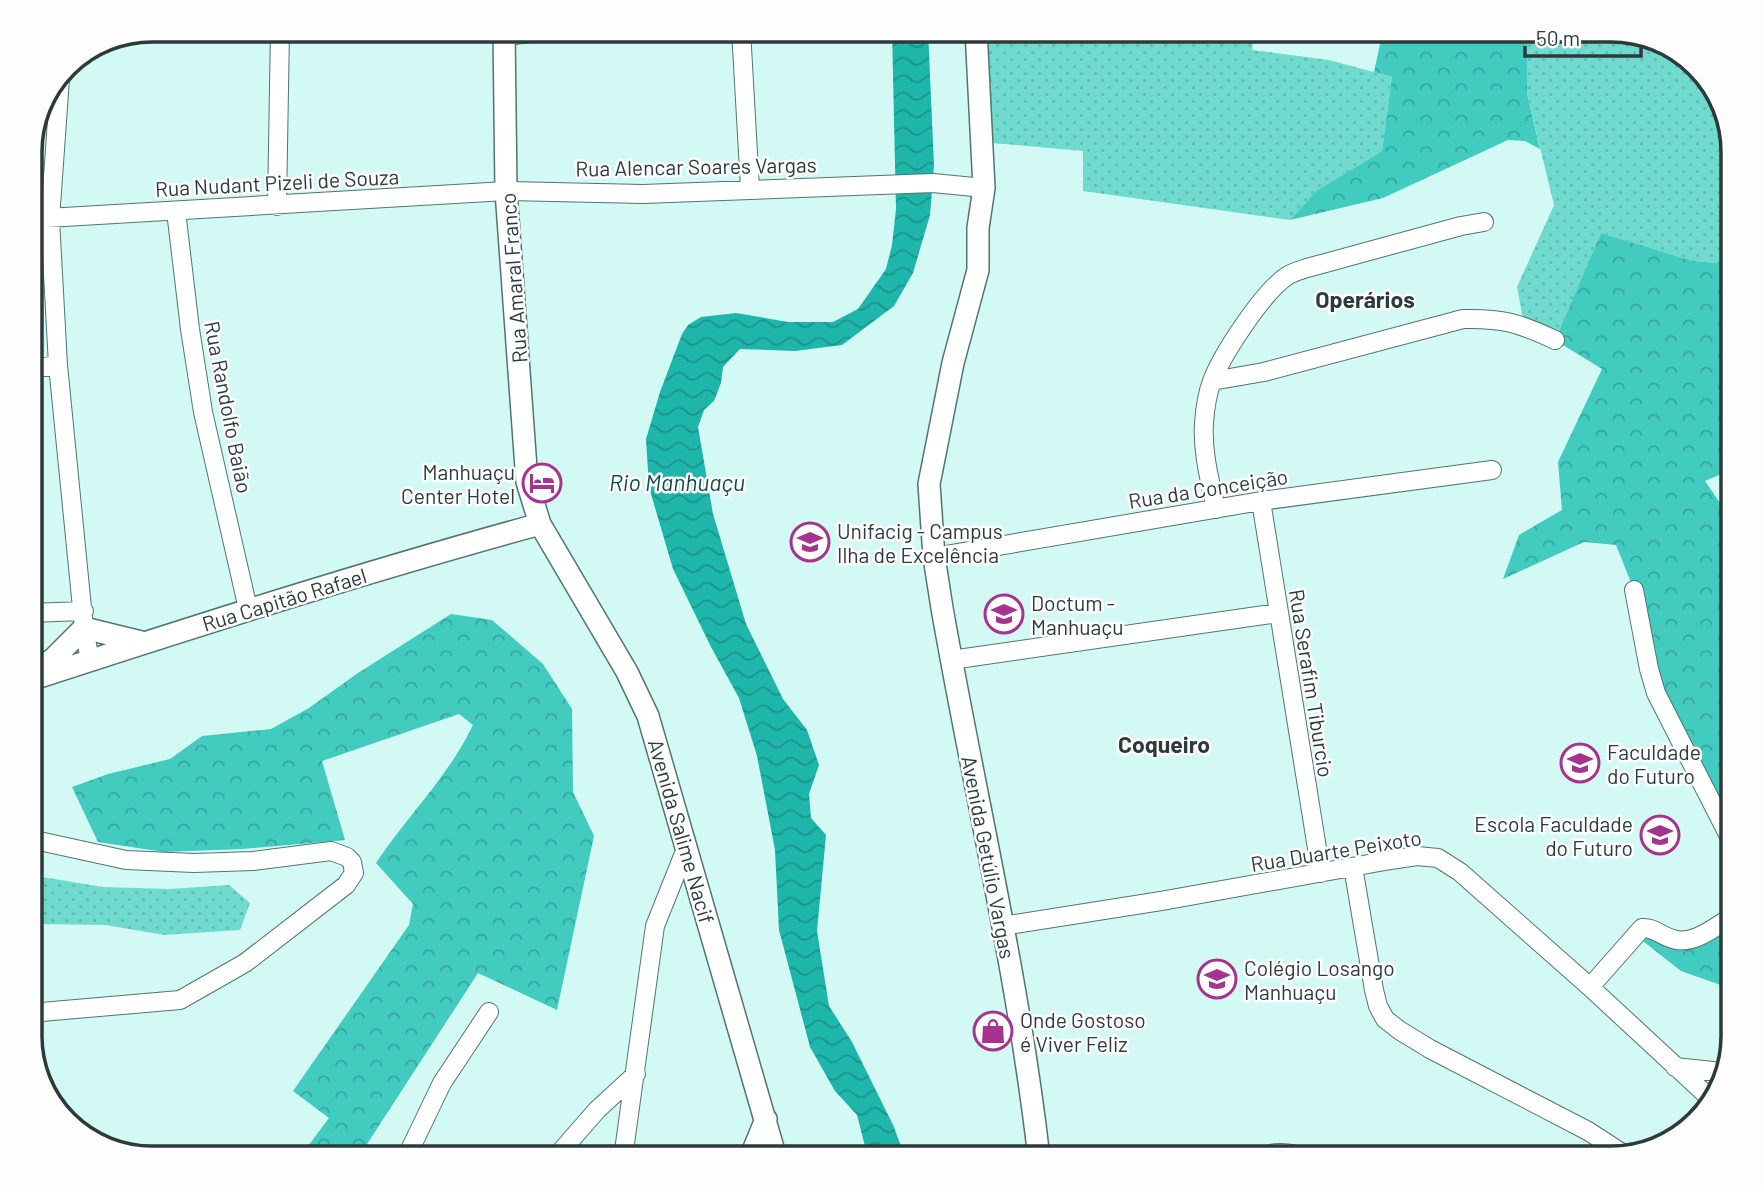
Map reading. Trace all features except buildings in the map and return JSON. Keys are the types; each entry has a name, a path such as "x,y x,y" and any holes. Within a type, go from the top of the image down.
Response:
{"street":[{"path":"276,206 280,42"},
{"name":"Rua Amaral Franco","path":"505,42 506,191 523,454 527,482 540,524"},
{"path":"742,42 750,188"},
{"name":"Avenida Getúlio Vargas","path":"977,42 984,188 978,228 978,270 953,363 929,484 934,557 1002,926 1037,1146"},
{"path":"59,95 50,219 58,365 90,661"},
{"name":"Rua Alencar Soares Vargas","path":"506,191 642,194 942,183 984,188"},
{"name":"Rua Nudant Pizeli de Souza","path":"42,219 506,191"},
{"name":"Rua Randolfo Baião","path":"176,211 203,412 248,609"},
{"path":"1216,509 1204,439 1206,405 1212,381 1256,308 1287,276 1461,226 1484,222"},
{"path":"1212,381 1264,372 1463,319 1494,318 1524,326 1555,340"},
{"path":"42,367 58,365"},
{"name":"Rua da Conceição","path":"934,557 1261,501 1492,470"},
{"name":"Rua Serafim Tiburcio","path":"1261,501 1321,873"},
{"name":"Rua Capitão Rafael","path":"42,675 411,559 540,524"},
{"name":"Avenida Salime Nacif","path":"540,524 627,672 648,716 773,1146"},
{"path":"1634,590 1656,693 1721,821"},
{"path":"951,660 1278,613"},
{"path":"42,615 84,620 144,643"},
{"path":"42,668 54,658 84,620"},
{"path":"42,842 126,860 194,863 253,861 331,851 347,857 352,862 354,873 346,885 245,963 180,1000 42,1012"},
{"path":"625,1146 655,926 687,846"},
{"name":"Rua Duarte Peixoto","path":"1002,926 1417,856 1438,858 1460,872 1704,1093"},
{"path":"1353,867 1374,990 1385,1019 1430,1049 1588,1131 1611,1146"},
{"path":"1590,988 1642,928 1650,927 1672,939 1684,941 1695,938 1721,923"},
{"path":"412,1146 442,1083 489,1012"},
{"path":"1675,1067 1715,1071"},
{"path":"566,1146 597,1110 636,1074"},
{"path":"755,1146 766,1119"}],"shaded area":[{"path":"977,42 1253,42 1252,50 1329,60 1392,77 1382,151 1316,191 1290,220 1083,191 1083,151 982,142"},
{"path":"1527,42 1625,43 1653,50 1683,69 1710,104 1719,131 1721,263 1693,261 1601,233 1555,340 1524,325 1517,287 1554,205 1527,94"},
{"path":"42,877 103,887 170,889 229,885 250,903 240,930 164,935 106,925 42,924"}],"green space":[{"path":"1380,42 1527,42 1527,94 1540,149 1525,141 1508,140 1383,198 1290,220 1316,191 1382,151 1392,77 1374,72"},
{"path":"1601,233 1693,261 1721,263 1721,474 1705,481 1721,504 1721,820 1656,693 1634,590 1616,545 1584,542 1503,579 1519,535 1562,510 1558,462 1602,369 1555,340"},
{"path":"451,614 492,620 543,664 572,709 573,792 594,836 557,1010 478,973 366,1146 308,1146 329,1118 293,1091 409,925 413,904 376,863 452,762 473,725 459,714 322,761 345,840 242,849 164,852 98,842 72,787 108,774 170,759 202,736 271,729 309,708 358,673"},
{"path":"1721,921 1721,985 1681,971 1634,934 1672,939"}],"water":[{"name":"Rio Manhuaçu","path":"892,42 929,42 934,166 930,215 913,273 894,306 842,345 795,351 740,349 723,367 721,383 714,401 704,410 698,427 713,514 746,624 783,699 807,730 819,765 809,794 811,818 826,835 817,931 829,1006 852,1042 901,1146 865,1146 857,1115 835,1091 810,1047 779,930 775,850 757,756 739,698 673,569 649,487 646,439 660,392 688,325 701,317 736,313 788,322 833,322 858,309 886,269 896,209"}],"place":[{"name":"Manhuaçu Center Hotel","path":"542,483"},
{"name":"Unifacig - Campus Ilha de Excelência","path":"810,542"},
{"name":"Doctum - Manhuaçu","path":"1004,614"},
{"name":"Faculdade do Futuro","path":"1580,763"},
{"name":"Escola Faculdade do Futuro","path":"1660,835"},
{"name":"Colégio Losango Manhuaçu","path":"1217,979"},
{"name":"Onde Gostoso é Viver Feliz","path":"993,1031"}],"district":[{"name":"Operários","path":"1365,299"},
{"name":"Coqueiro","path":"1164,744"}]}
